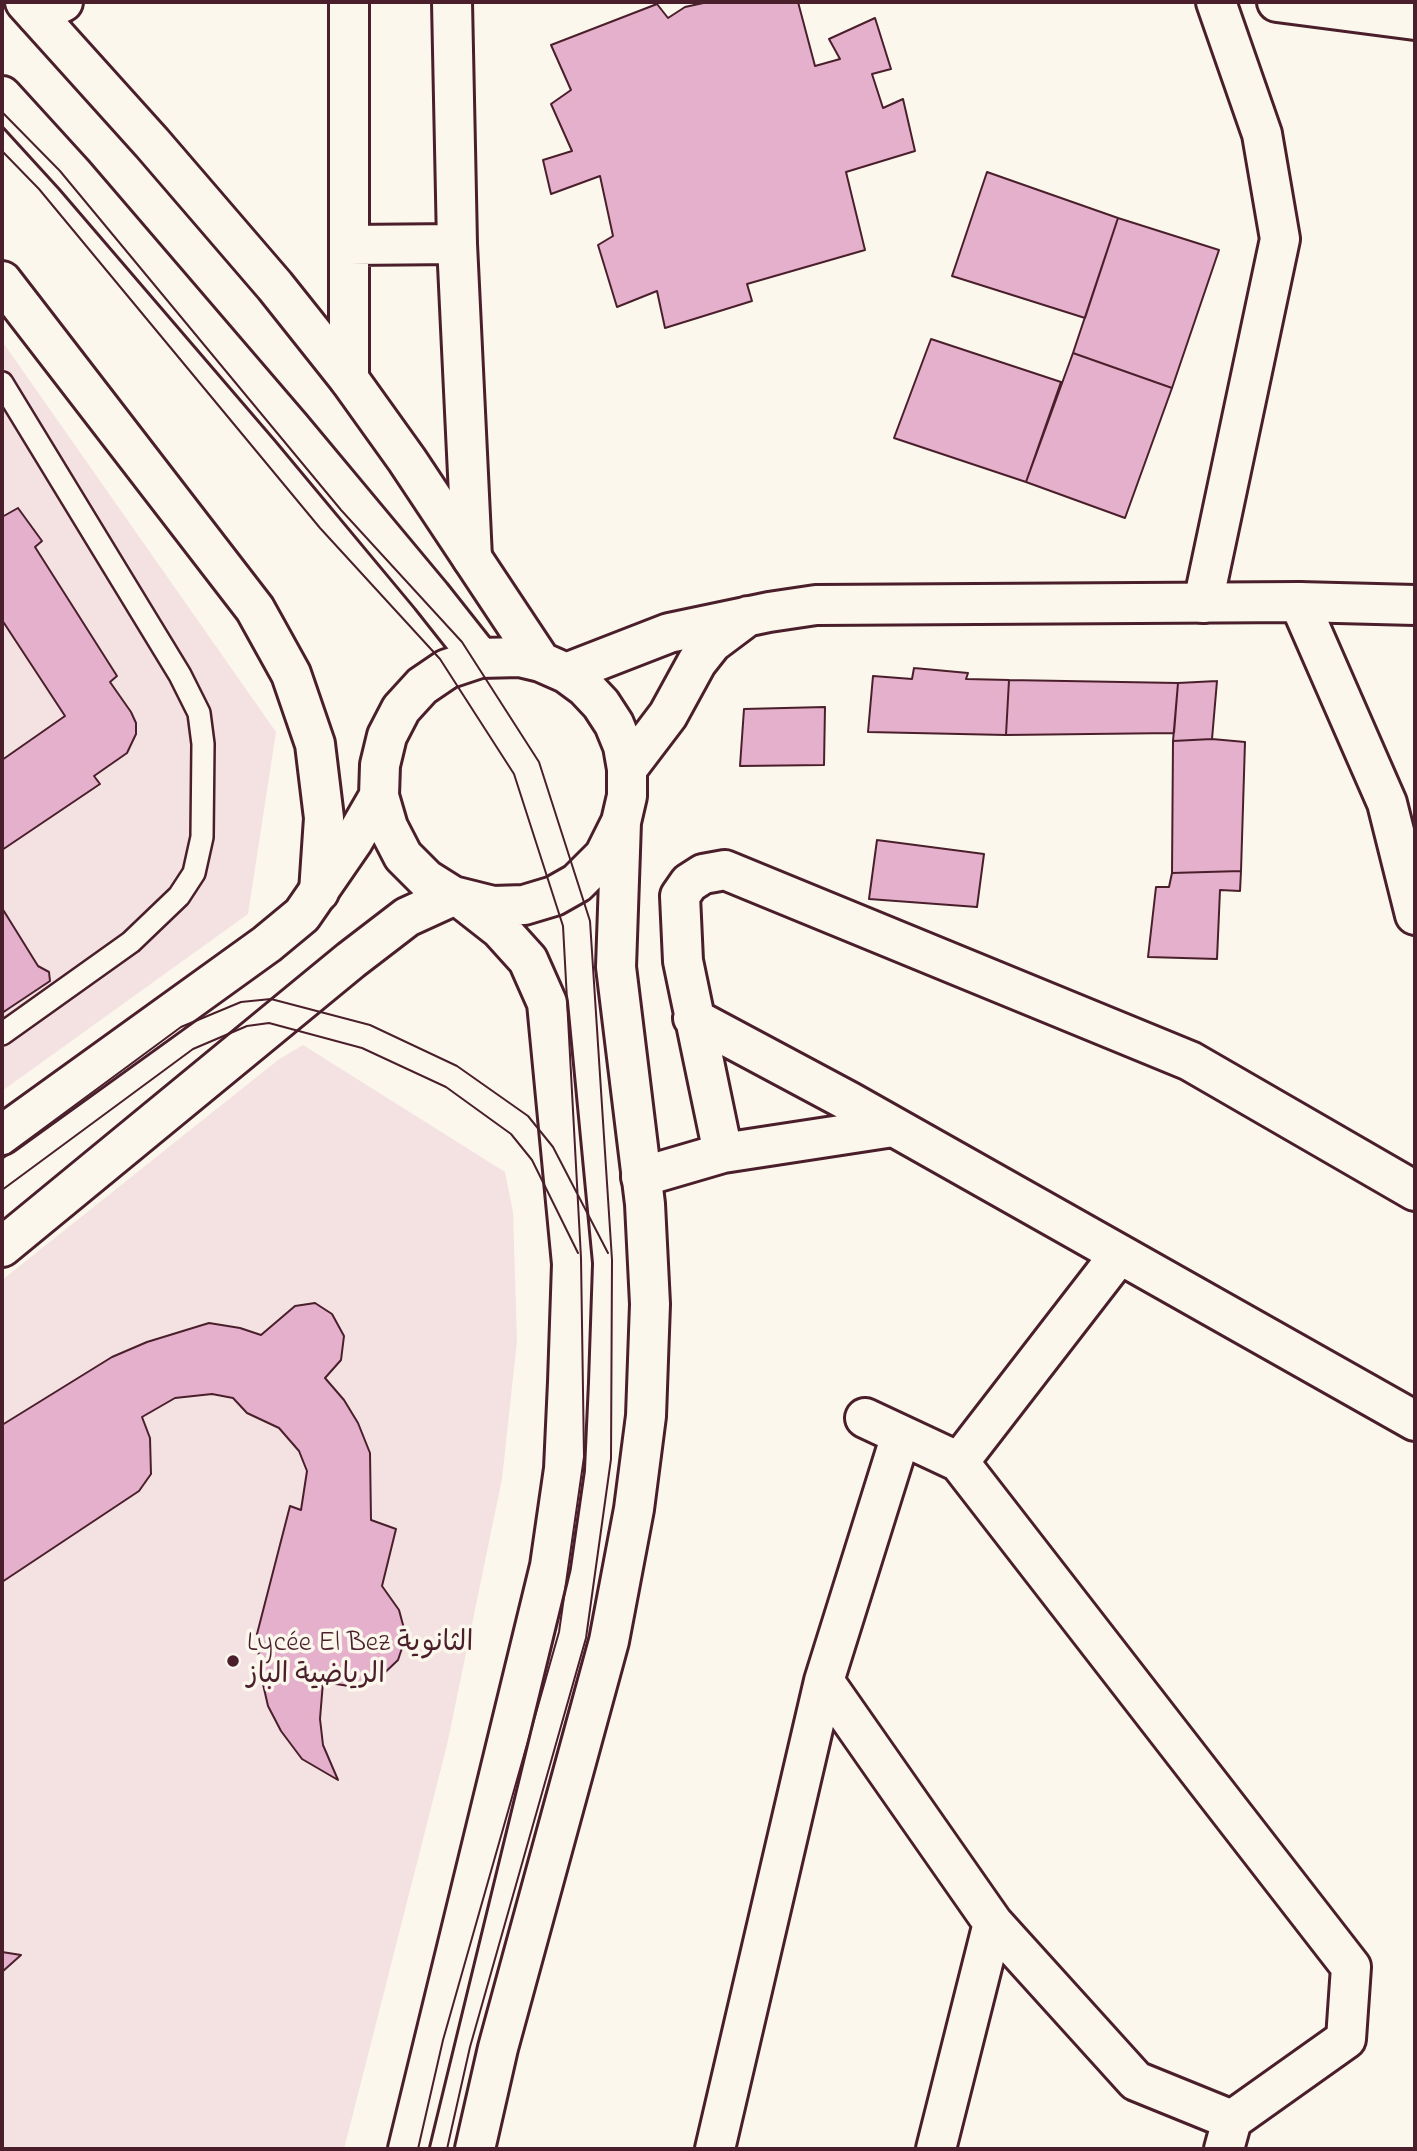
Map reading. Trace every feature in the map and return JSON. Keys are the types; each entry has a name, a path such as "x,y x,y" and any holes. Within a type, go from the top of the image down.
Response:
{"street":[{"path":"349,2 349,379"},
{"path":"452,2 457,244 472,558"},
{"path":"1203,603 1280,239 1262,134 1216,2"},
{"path":"1277,2 1415,20"},
{"path":"42,6 349,379 472,558 554,667"},
{"path":"2,96 74,175 291,428 480,658"},
{"path":"349,245 457,244"},
{"path":"2,281 255,609 292,674 315,744 323,806 318,892"},
{"path":"1299,602 1387,803 1415,915"},
{"path":"554,667 669,633 748,616 816,606 1299,602 1415,605"},
{"path":"627,769 668,715 704,653 712,643 748,616"},
{"path":"408,2149 550,1566 564,1469 572,1264 547,1003 528,960 500,929 458,898 426,879 403,856 387,827 379,796 380,765 387,736 401,709 422,686 447,669 480,658 520,657 554,667 585,687 601,704 614,724 623,746 627,769 627,796 621,822 616,967 641,1177 650,1304 646,1416 634,1509 609,1642 498,2048 475,2149"},
{"path":"2,1135 267,944 302,915 354,841 379,796"},
{"path":"2,1247 407,917 458,898 493,906 524,905 554,896 577,883 604,856 621,822"},
{"path":"723,1153 683,961 680,896 689,883 703,874 724,870 1189,1061 1415,1191"},
{"path":"694,1018 1415,1421"},
{"path":"641,1177 723,1153 893,1127"},
{"path":"959,1462 1119,1255"},
{"path":"824,1681 993,1923 1136,2081 1228,2134 1346,2039 1351,1967 959,1462 865,1418"},
{"path":"715,2149 824,1681 901,1435"},
{"path":"936,2149 993,1923"}],"lane":[{"path":"2,383 180,675 199,713 203,744 202,837 194,873 179,896 131,942 2,1034"}],"shaded area":[{"path":"2,341 276,732 248,914 2,1091"},
{"name":"Lycée El Bez الثانوية الرياضية الباز","path":"303,1045 505,1172 513,1212 517,1341 502,1479 447,1745 344,2149 2,2149 2,1280 278,1060"}],"building":[{"path":"708,2 798,2 815,66 840,59 829,39 875,18 891,69 872,74 883,108 903,99 915,151 846,172 865,250 747,284 752,301 665,328 657,291 617,307 598,245 613,236 600,176 551,194 543,160 572,151 551,104 571,90 551,45 657,4 668,18 685,7"},
{"path":"987,172 1118,218 1085,318 952,276"},
{"path":"1118,218 1219,250 1172,388 1073,353"},
{"path":"931,339 1061,382 1026,482 894,438"},
{"path":"1073,353 1172,388 1125,518 1026,482"},
{"path":"18,508 42,541 35,547 117,676 110,682 131,712 136,723 136,734 127,753 94,776 100,784 2,850 2,760 65,716 2,620 2,517"},
{"path":"914,668 968,673 966,679 1009,680 1006,735 868,732 873,676 912,679"},
{"path":"1009,680 1178,683 1174,733 1006,735"},
{"path":"1217,681 1212,739 1173,741 1178,683"},
{"path":"825,707 824,765 740,766 744,709"},
{"path":"1212,739 1245,742 1241,871 1172,873 1173,741"},
{"path":"877,840 984,854 977,907 869,899"},
{"path":"1241,871 1240,891 1220,890 1217,959 1148,957 1156,887 1169,887 1172,873"},
{"path":"2,908 38,966 49,972 50,981 2,1013"},
{"path":"315,1303 332,1314 344,1336 341,1360 325,1378 344,1400 358,1423 370,1453 371,1520 396,1529 382,1586 399,1610 406,1636 398,1660 376,1681 349,1686 323,1682 320,1719 323,1745 338,1780 302,1759 281,1731 268,1706 260,1671 257,1634 290,1506 301,1510 307,1471 299,1451 279,1428 247,1413 233,1398 212,1394 175,1398 142,1417 150,1438 151,1474 139,1491 2,1582 2,1425 112,1357 147,1342 209,1323 261,1335 295,1306"},
{"path":"2,1952 21,1955 2,1972"}],"tram line":[{"path":"2,112 60,171 341,510 462,642 539,762 590,921 612,1260 611,1459 586,1638 470,2047 447,2149"},
{"path":"2,151 39,189 320,528 440,659 514,774 563,926 581,1258 584,1457 559,1632 443,2040 418,2149"},
{"path":"2,1159 181,1027 241,1002 271,999 370,1025 457,1066 528,1116 553,1147 608,1253"},
{"path":"2,1190 193,1049 247,1026 269,1023 362,1048 446,1087 511,1134 532,1160 578,1253"}],"place":[{"name":"Lycée El Bez الثانوية الرياضية الباز","path":"233,1661"}]}
